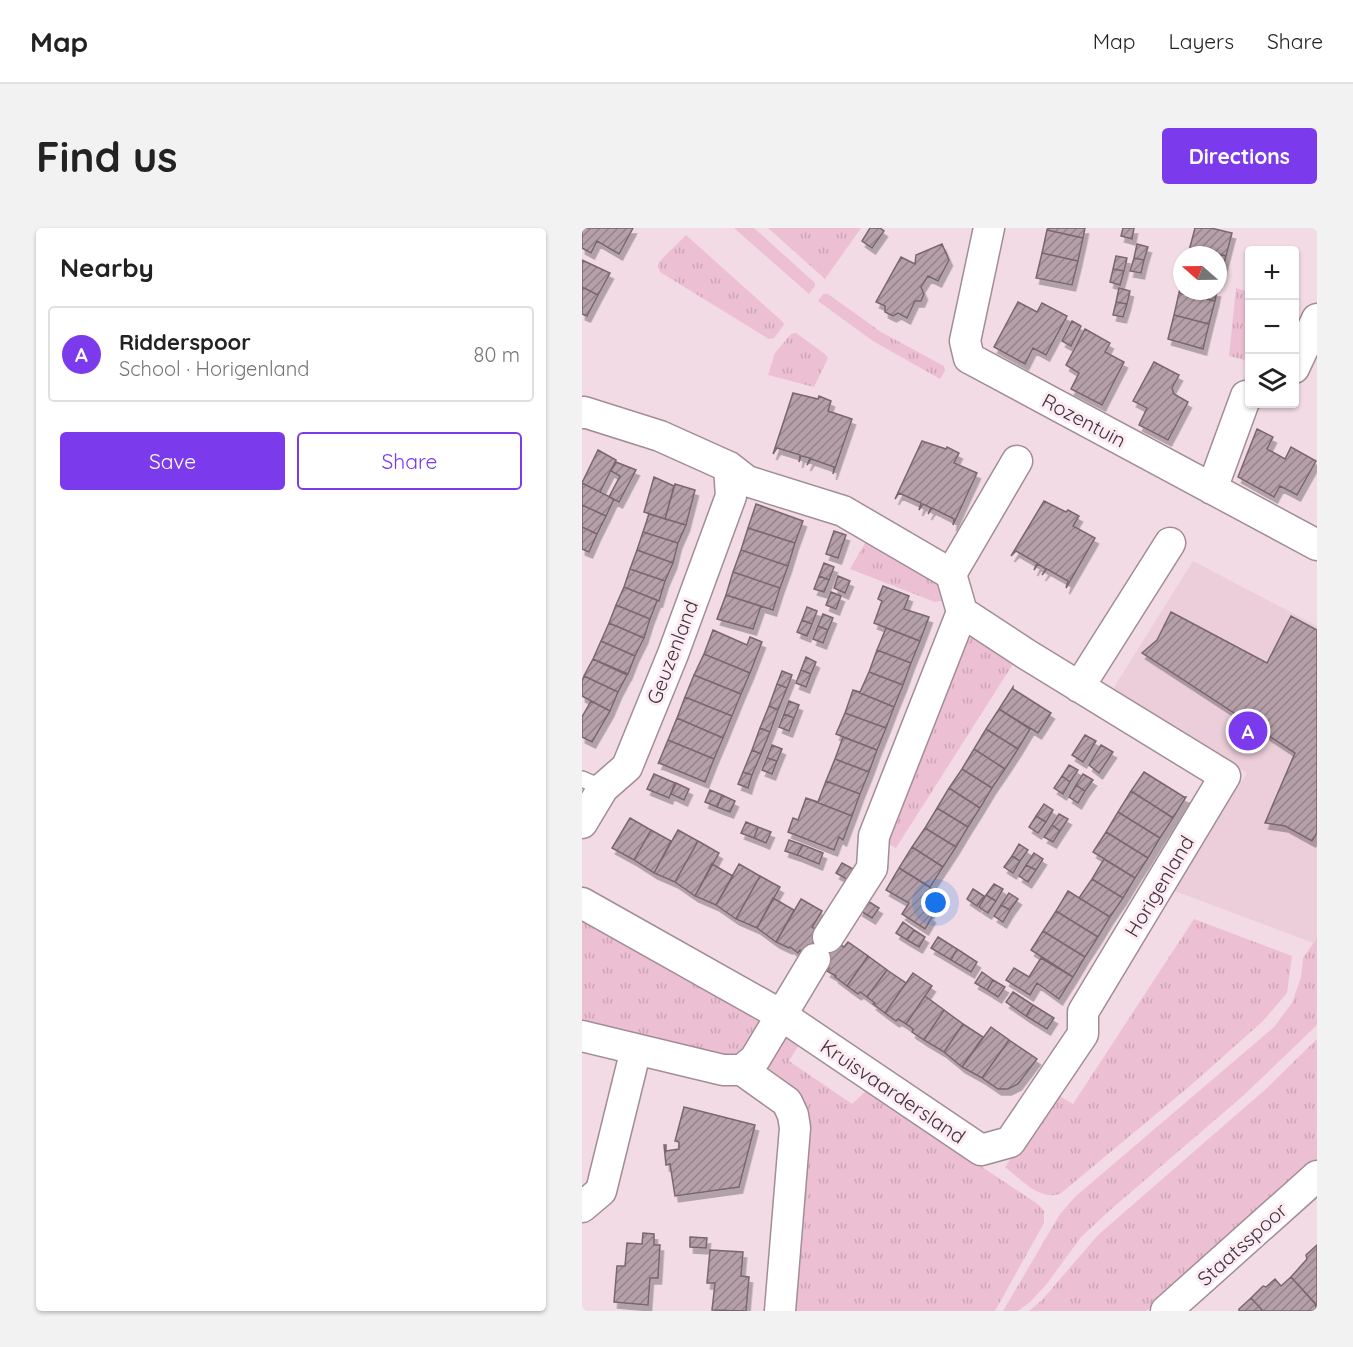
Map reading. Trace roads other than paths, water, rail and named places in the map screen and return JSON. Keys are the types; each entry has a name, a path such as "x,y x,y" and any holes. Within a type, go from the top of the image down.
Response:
{"street":[{"name":"Rozentuin","path":"989,228 965,341 969,358 1317,545"},
{"path":"1299,358 1317,320"},
{"path":"1212,489 1245,399"},
{"path":"582,413 660,436 729,466 747,481 843,511 951,574 962,612 874,836 872,868 755,1059 742,1070"},
{"path":"951,574 1017,461"},
{"name":"Geuzenland","path":"582,823 592,784 627,767 673,654 731,496 729,466"},
{"path":"1079,687 1170,543"},
{"name":"Horigenland","path":"962,612 1225,776 1083,1012 1083,1034 1010,1142"},
{"name":"Kruisvaardersland","path":"582,903 781,1015 981,1150 1010,1142"},
{"path":"582,1036 723,1070 742,1070 787,1102 793,1114 795,1128 780,1311"},
{"path":"582,1207 601,1191 636,1049"},
{"name":"Staatsspoor","path":"1166,1311 1317,1176"}],"place":[{"name":"Ridderspoor","path":"1248,731"}]}
